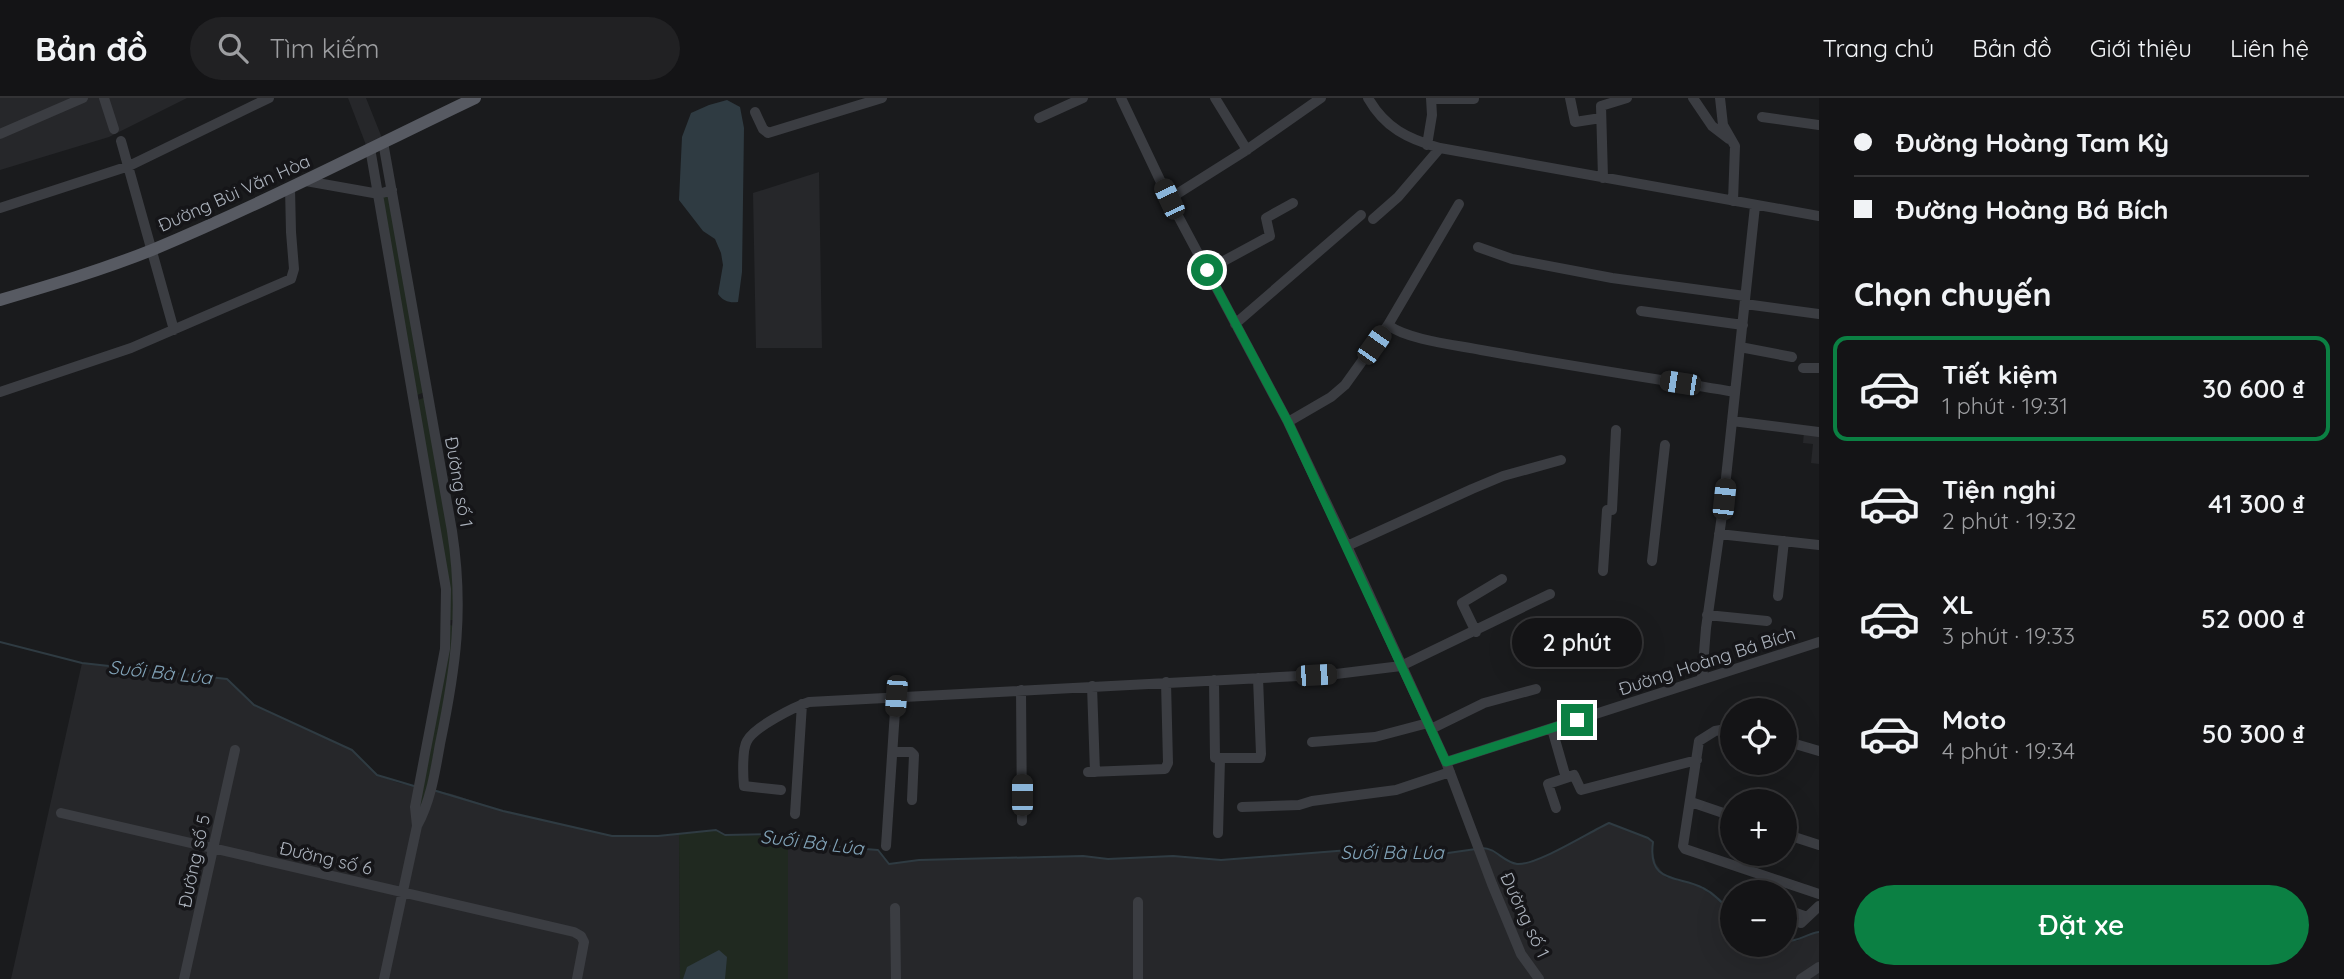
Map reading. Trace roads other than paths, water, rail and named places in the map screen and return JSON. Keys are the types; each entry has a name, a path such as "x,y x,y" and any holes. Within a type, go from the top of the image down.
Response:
{"main road":[{"name":"Đường Bùi Văn Hòa","path":"0,300 76,278 150,251 306,181 475,98"}],"street":[{"path":"0,134 83,98"},
{"path":"104,98 114,129"},
{"path":"0,208 129,166 269,98"},
{"path":"755,112 762,128 768,133 881,98"},
{"path":"1039,118 1083,98"},
{"name":"Đường số 1","path":"1121,98 1169,199 1288,422 1347,546 1448,767 1521,954 1538,979"},
{"path":"1214,98 1247,150"},
{"path":"1169,199 1247,150 1321,98"},
{"path":"1368,98 1389,126 1404,136 1427,145 1819,216"},
{"path":"1570,98 1575,122 1601,118"},
{"path":"1603,177 1600,109 1603,104 1628,98"},
{"path":"1693,98 1712,126 1733,141"},
{"path":"1720,98 1723,125 1735,150 1733,201"},
{"path":"1427,145 1432,115 1431,99 1474,99"},
{"path":"1762,117 1819,125"},
{"path":"121,141 174,330"},
{"name":"Đường số 1","path":"383,142 457,566 459,623 455,667 429,798 417,825 384,979"},
{"name":"Đường số 1","path":"370,148 444,568 447,623 442,672 415,807 417,825"},
{"path":"1373,219 1398,197 1440,148"},
{"path":"306,181 379,194 392,190"},
{"path":"0,392 89,363 174,330 293,277 290,188"},
{"path":"1207,270 1270,236 1266,218 1293,203"},
{"path":"1288,422 1331,397 1345,385 1388,325 1459,204"},
{"path":"1702,678 1755,206"},
{"path":"1235,324 1361,215"},
{"path":"1478,247 1512,259 1819,314"},
{"path":"1641,311 1742,325"},
{"path":"1388,325 1400,331 1442,342 1735,391"},
{"path":"1740,347 1792,357"},
{"path":"1803,368 1819,369"},
{"path":"415,399 428,393"},
{"path":"1732,421 1819,432"},
{"path":"1603,571 1616,429"},
{"path":"1652,561 1665,445"},
{"path":"1347,546 1483,485 1561,460"},
{"path":"1719,534 1819,545"},
{"path":"1777,596 1784,541"},
{"path":"1476,632 1462,603 1502,579"},
{"path":"781,790 744,786 746,743 776,717 802,704 821,700 1336,674 1401,666 1550,594"},
{"path":"1707,615 1768,621"},
{"path":"447,623 459,623"},
{"name":"Đường Hoàng Bá Bích","path":"1242,807 1299,805 1396,790 1448,767 1552,729 1819,642"},
{"path":"1214,680 1214,757 1260,758 1258,678"},
{"path":"1092,687 1092,772 1163,770 1167,767 1166,682"},
{"path":"1312,742 1375,737 1429,726 1475,707 1536,689"},
{"path":"1021,691 1022,821"},
{"path":"886,846 896,696"},
{"path":"795,814 802,704"},
{"path":"1552,729 1566,778"},
{"path":"1720,730 1702,737 1699,741 1683,839 1685,849 1819,894"},
{"path":"1797,745 1819,751"},
{"name":"Đường số 5","path":"184,979 235,750"},
{"path":"893,752 911,752 914,755 912,800"},
{"path":"1218,833 1220,759"},
{"path":"1556,808 1548,784 1574,775 1581,790 1586,790 1697,760"},
{"path":"1691,802 1720,812"},
{"name":"Đường số 6","path":"61,813 570,931 583,938 584,946 577,979"},
{"path":"1797,838 1819,845"},
{"path":"1138,902 1138,979"},
{"path":"1797,916 1804,920 1819,905"},
{"path":"895,908 896,979"},
{"path":"1801,979 1819,967"}],"waterway":[{"name":"Suối Bà Lúa","path":"0,642 82,663 227,679 254,705 352,750 377,775 414,786"},
{"name":"Suối Bà Lúa","path":"433,790 503,811 612,836 658,836 716,830 725,835 775,834 796,837 814,845 878,850 889,864 919,860 1083,856 1108,859 1173,856 1221,860 1375,848 1424,851 1434,855 1476,849"},
{"name":"Suối Bà Lúa","path":"1482,848 1491,850 1512,863 1526,863 1609,823 1653,842 1652,856 1660,872 1707,890 1720,900"},
{"name":"Suối Bà Lúa","path":"1797,939 1819,932"}]}
